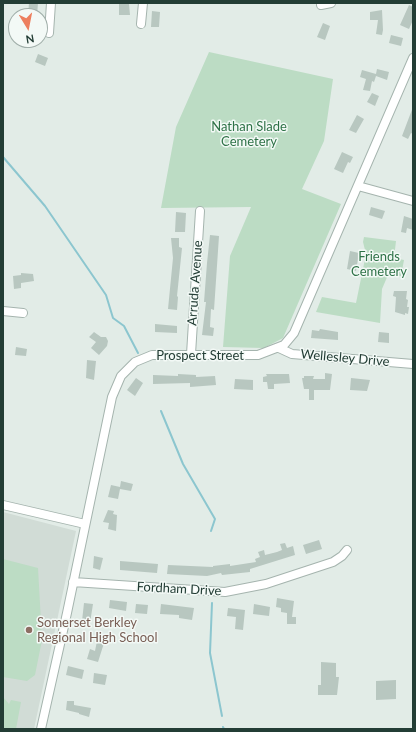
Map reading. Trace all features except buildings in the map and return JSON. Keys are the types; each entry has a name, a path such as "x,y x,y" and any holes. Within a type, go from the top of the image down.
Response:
{"street":[{"path":"49,33 52,3"},
{"path":"141,24 143,3"},
{"path":"321,5 331,3"},
{"name":"Prospect Street","path":"40,729 112,397 121,376 135,362 152,355 258,355 284,345 293,335 413,58"},
{"path":"358,186 413,201"},
{"name":"Arruda Avenue","path":"191,354 200,211"},
{"path":"3,311 22,313"},
{"name":"Wellesley Drive","path":"278,348 292,354 413,364"},
{"path":"3,505 85,524"},
{"name":"Fordham Drive","path":"73,582 207,593 234,591 266,584 332,562 342,556 347,550"}],"shaded area":[{"name":"Somerset Berkley Regional High School","path":"3,512 76,531 34,729 3,729"}],"green space":[{"name":"Nathan Slade Cemetery","path":"209,52 333,79 324,141 302,189 341,204 283,338 264,348 223,347 230,256 251,207 161,208 176,127"},
{"name":"Friends Cemetery","path":"364,237 396,241 394,258 404,260 401,276 388,275 382,289 380,323 316,312 322,297 356,303 366,254 363,242"},
{"path":"3,559 38,568 42,640 35,675 27,681 3,677"},
{"path":"3,697 9,704 11,700 21,702 16,729 3,729"}],"waterway":[{"path":"3,157 45,206 106,295 113,318 124,326 138,353"},
{"path":"161,411 183,464 215,519 211,531"},
{"path":"212,603 210,653 222,716"}],"place":[{"name":"Somerset Berkley Regional High School","path":"29,630"}]}
